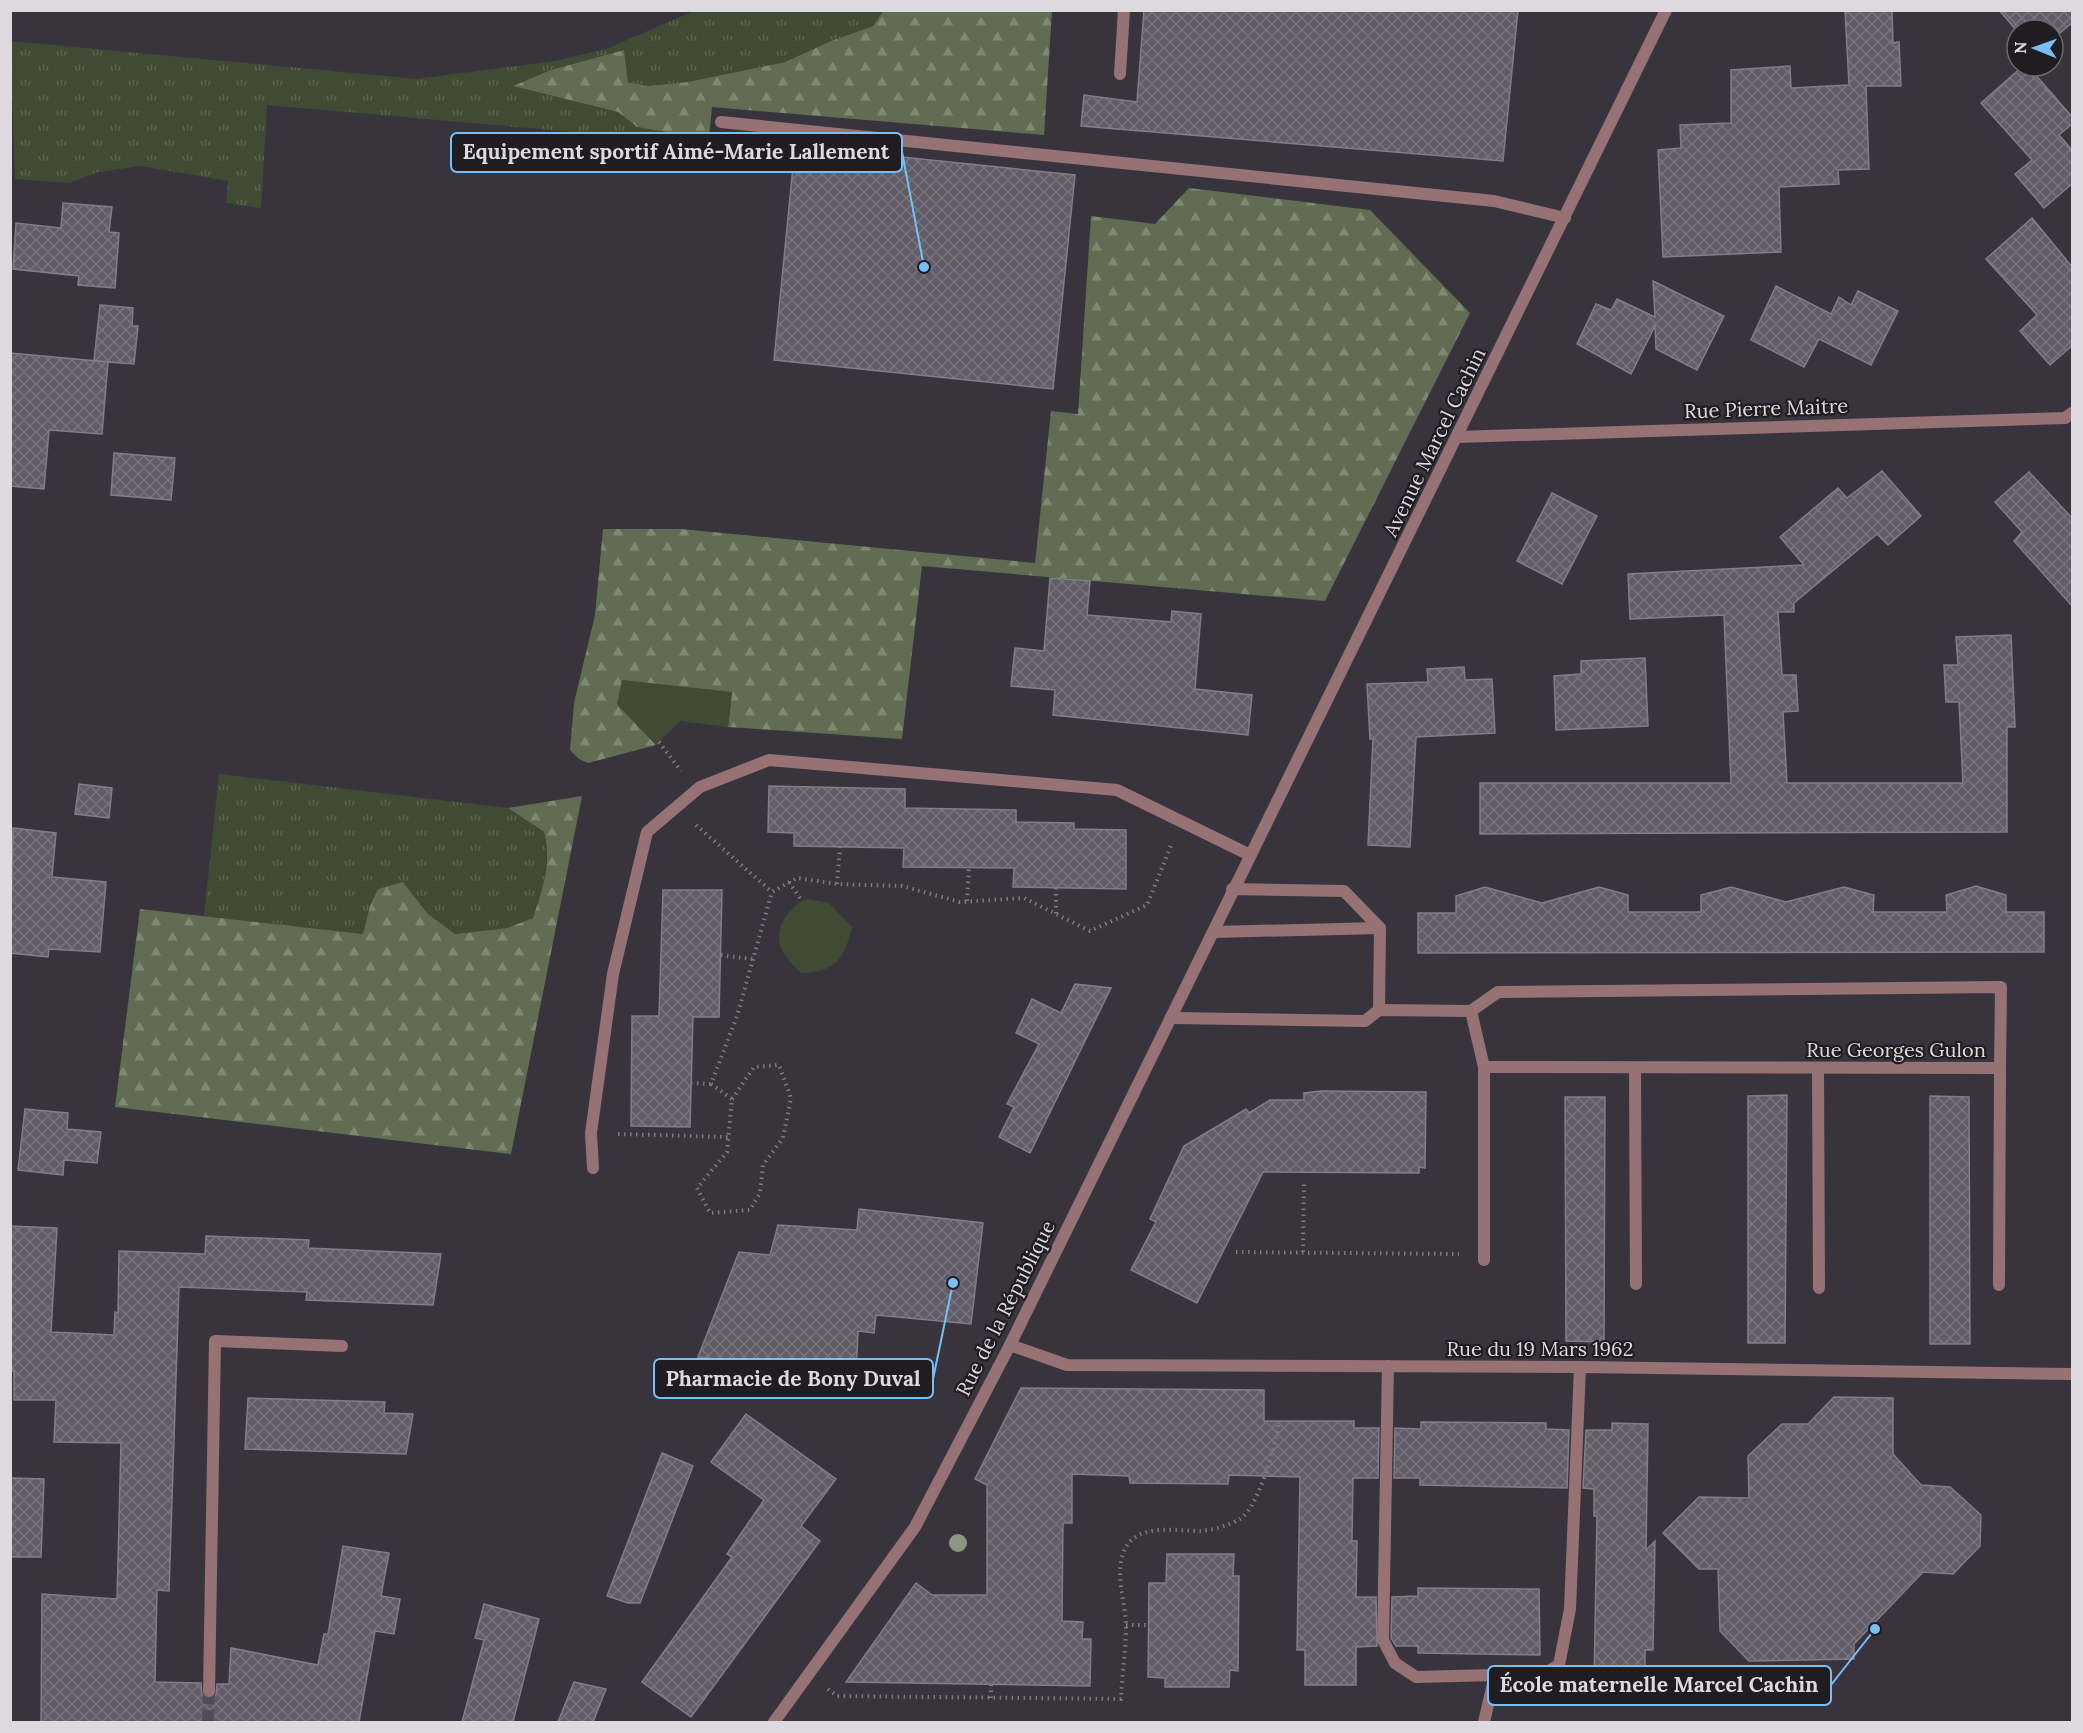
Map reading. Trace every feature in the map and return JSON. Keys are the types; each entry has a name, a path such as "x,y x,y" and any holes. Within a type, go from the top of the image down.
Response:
{"street":[{"path":"1120,74 1124,10"},
{"name":"Avenue Marcel Cachin","path":"1232,889 1458,437 1666,10"},
{"path":"721,122 1494,201 1565,218"},
{"name":"Rue Pierre Maitre","path":"1458,437 2070,419"},
{"path":"593,1168 591,1132 613,974 647,832 696,790 769,760 1118,790 1250,855"},
{"path":"1232,889 1344,891 1380,928 1379,1010"},
{"name":"Rue de la République","path":"774,1722 915,1527 1010,1345 1232,889"},
{"path":"1213,932 1380,928"},
{"name":"Rue Georges Gulon","path":"1471,1011 1498,992 2001,987 2000,1068 1484,1067"},
{"path":"1171,1018 1365,1021 1379,1010 1471,1011 1484,1067 1484,1257"},
{"path":"1999,1285 2000,1068"},
{"path":"1635,1069 1636,1284"},
{"path":"1818,1069 1819,1288"},
{"path":"209,1691 216,1341 342,1346"},
{"name":"Rue du 19 Mars 1962","path":"1010,1345 1067,1365 1580,1367 2073,1374"},
{"path":"1388,1366 1383,1640 1395,1663 1416,1677 1542,1675 1559,1665 1570,1609 1580,1367"},
{"path":"1484,1722 1495,1675"}],"path":[{"path":"659,742 696,790"},
{"path":"675,809 772,892"},
{"path":"711,1084 737,1016 772,892 789,882 797,878 837,884 902,886 960,902 1024,898 1090,931 1147,905 1181,820"},
{"path":"837,884 840,847"},
{"path":"967,901 969,867"},
{"path":"789,882 802,901"},
{"path":"1056,888 1056,914"},
{"path":"721,955 753,959"},
{"path":"779,1065 791,1098 783,1138 763,1165 760,1193 750,1210 710,1213 697,1188 727,1152 732,1099 754,1067 779,1065"},
{"path":"691,1083 711,1084 732,1099"},
{"path":"591,1132 728,1137"},
{"path":"1303,1252 1304,1181"},
{"path":"1236,1252 1484,1257"},
{"path":"810,1672 837,1696 1121,1699 1126,1625 1121,1588 1122,1557 1134,1538 1152,1530 1202,1531 1242,1518 1262,1484 1279,1422"},
{"path":"1126,1625 1149,1625"},
{"path":"991,1684 991,1698"}],"green space":[{"path":"884,10 1052,11 1044,135 712,107 709,139 637,127 618,112 513,86 551,70 624,50 628,82 648,86 688,82 785,62 831,41 873,26"},
{"path":"694,11 884,11 873,26 831,41 785,62 688,82 648,86 628,82 624,50 551,70 514,86 618,112 637,127 709,139 665,140 267,105 261,208 226,203 228,181 140,166 99,172 69,183 15,179 10,41 417,79 555,61 606,49"},
{"path":"1189,188 1370,210 1470,313 1325,601 922,566 902,739 728,727 732,692 617,704 656,745 588,763 579,759 570,750 574,703 595,615 603,529 681,529 1035,563 1051,411 1078,414 1091,216 1155,224"},
{"path":"622,680 732,692 728,727 680,721 656,745 617,704"},
{"path":"219,774 508,808 544,832 546,865 543,886 533,918 507,928 455,934 428,914 403,882 370,906 363,934 204,916"},
{"path":"582,796 511,1154 115,1107 140,909 363,934 370,906 378,889 403,882 428,914 455,934 507,928 533,918 547,864 544,832 508,808"},
{"path":"807,899 829,903 852,927 845,948 836,962 822,970 801,973 784,954 779,938 780,929 787,914"}],"building":[{"path":"1144,10 1518,10 1503,161 1081,126 1084,95 1137,102"},
{"path":"1845,10 1892,10 1893,43 1899,42 1901,86 1866,86 1869,169 1838,170 1839,184 1779,187 1781,252 1663,257 1658,150 1681,148 1680,125 1731,123 1731,70 1790,66 1791,88 1849,85"},
{"path":"1999,10 2073,10 2073,22 2065,29 2065,18 2006,18"},
{"path":"2009,78 2038,78 2073,118 2073,123 2059,135 2073,151 2073,183 2044,208 2015,174 2032,160 1981,103"},
{"path":"795,146 1075,175 1053,389 774,360"},
{"path":"63,203 112,207 109,232 119,233 115,288 78,285 79,276 13,269 16,223 61,228"},
{"path":"2032,218 2073,268 2073,345 2050,365 2020,331 2037,315 1986,259"},
{"path":"1653,281 1724,316 1697,370 1656,349 1655,326 1631,374 1577,344 1596,304 1611,310 1617,299 1655,317"},
{"path":"1776,286 1831,314 1839,297 1851,305 1858,291 1898,311 1871,365 1819,339 1804,367 1751,340"},
{"path":"100,305 133,308 132,326 138,326 134,364 94,361"},
{"path":"10,353 108,362 102,434 49,430 44,489 10,486"},
{"path":"114,453 175,458 171,500 111,495"},
{"path":"1882,471 1921,516 1888,545 1877,534 1794,603 1794,612 1778,612 1782,675 1796,675 1798,711 1783,712 1787,783 1963,783 1959,702 1946,702 1944,665 1958,665 1956,637 2011,635 2015,727 2007,727 2007,832 1480,834 1480,783 1731,783 1724,615 1630,619 1628,574 1804,565 1780,537 1838,488 1847,498"},
{"path":"2029,472 2073,519 2073,607 2014,541 2022,532 1995,502"},
{"path":"1552,493 1597,516 1562,584 1517,561"},
{"path":"1050,578 1090,581 1087,615 1171,622 1172,611 1201,614 1195,689 1252,695 1248,735 1053,715 1055,690 1011,686 1015,648 1044,651"},
{"path":"1645,658 1648,726 1556,730 1554,676 1581,674 1581,661"},
{"path":"1464,667 1465,680 1492,679 1495,733 1416,737 1410,847 1368,845 1373,739 1370,739 1367,684 1428,682 1427,669"},
{"path":"79,784 112,788 109,818 75,814"},
{"path":"769,786 905,789 905,808 1016,810 1016,822 1074,823 1074,829 1126,830 1126,889 1013,887 1014,868 903,867 904,848 794,846 794,833 768,832"},
{"path":"13,828 56,833 52,877 106,882 100,952 49,949 48,957 10,953"},
{"path":"1976,886 2006,895 2006,912 2044,912 2044,952 1418,953 1418,913 1456,913 1456,896 1485,887 1542,903 1599,887 1628,895 1628,912 1701,912 1701,895 1731,887 1786,902 1844,887 1874,895 1873,912 1947,912 1946,895"},
{"path":"663,890 722,890 719,1017 693,1017 690,1127 631,1126 632,1016 659,1016"},
{"path":"1075,984 1111,988 1030,1153 999,1137 1014,1107 1007,1104 1039,1044 1016,1033 1032,999 1061,1013"},
{"path":"1321,1091 1426,1092 1425,1168 1419,1167 1419,1173 1263,1172 1197,1303 1131,1270 1156,1222 1150,1219 1184,1146 1246,1109 1249,1113 1270,1100 1304,1100 1304,1093"},
{"path":"1787,1095 1785,1343 1748,1343 1748,1096"},
{"path":"1930,1096 1969,1097 1970,1344 1930,1344"},
{"path":"1565,1097 1605,1097 1604,1342 1566,1341"},
{"path":"25,1109 68,1113 67,1129 101,1132 97,1163 64,1160 63,1175 18,1170"},
{"path":"859,1209 983,1223 971,1324 876,1315 874,1333 858,1331 856,1375 698,1357 739,1252 770,1255 778,1225 857,1230"},
{"path":"10,1226 57,1228 51,1332 114,1335 115,1312 118,1313 119,1251 205,1254 206,1236 309,1240 308,1248 441,1254 433,1305 306,1300 307,1292 179,1287 169,1591 157,1590 155,1682 201,1683 202,1695 212,1698 216,1695 217,1684 229,1684 231,1648 318,1665 324,1634 328,1634 343,1546 389,1553 381,1596 400,1599 394,1634 375,1631 359,1722 41,1722 42,1594 117,1599 121,1443 54,1442 56,1400 14,1400 14,1371 10,1371"},
{"path":"1021,1388 1264,1390 1264,1421 1354,1421 1354,1428 1379,1428 1378,1478 1353,1478 1352,1541 1357,1541 1356,1597 1376,1597 1377,1646 1356,1647 1356,1685 1305,1685 1305,1650 1297,1650 1300,1477 1229,1475 1228,1484 1130,1483 1129,1476 1072,1474 1072,1523 1063,1523 1062,1621 1083,1622 1082,1639 1091,1639 1090,1686 846,1682 916,1583 932,1595 987,1595 987,1485 975,1479"},
{"path":"1834,1397 1893,1398 1893,1454 1921,1485 1950,1487 1981,1515 1980,1546 1953,1574 1923,1572 1854,1644 1854,1659 1749,1661 1720,1631 1718,1569 1699,1569 1663,1533 1699,1497 1749,1498 1748,1456 1782,1424 1808,1424"},
{"path":"248,1398 385,1402 384,1413 413,1414 406,1454 245,1449"},
{"path":"746,1414 836,1479 801,1526 820,1541 691,1717 642,1682 732,1557 727,1554 764,1500 711,1462"},
{"path":"1421,1422 1546,1423 1546,1429 1569,1430 1567,1488 1420,1485 1420,1478 1394,1478 1395,1428 1421,1429"},
{"path":"1612,1423 1648,1424 1646,1550 1655,1541 1653,1650 1645,1650 1645,1685 1594,1684 1597,1516 1594,1516 1594,1489 1583,1488 1586,1430 1612,1430"},
{"path":"662,1453 693,1466 640,1603 628,1603 607,1596"},
{"path":"10,1478 44,1479 41,1557 10,1557"},
{"path":"1167,1554 1234,1554 1233,1576 1239,1576 1238,1671 1230,1670 1229,1687 1165,1687 1165,1678 1148,1677 1149,1583 1166,1583"},
{"path":"1418,1588 1539,1589 1540,1655 1418,1653 1418,1646 1396,1646 1391,1638 1392,1597 1418,1596"},
{"path":"484,1604 539,1619 513,1722 462,1722 484,1640 475,1638"},
{"path":"574,1682 606,1689 593,1722 558,1722"}],"tunnel":[{"path":"208,1722 209,1691"}],"place":[{"name":"Equipement sportif Aimé-Marie Lallement","path":"924,267"},
{"name":"Pharmacie de Bony Duval","path":"953,1283"},
{"name":"École maternelle Marcel Cachin","path":"1875,1629"}]}
